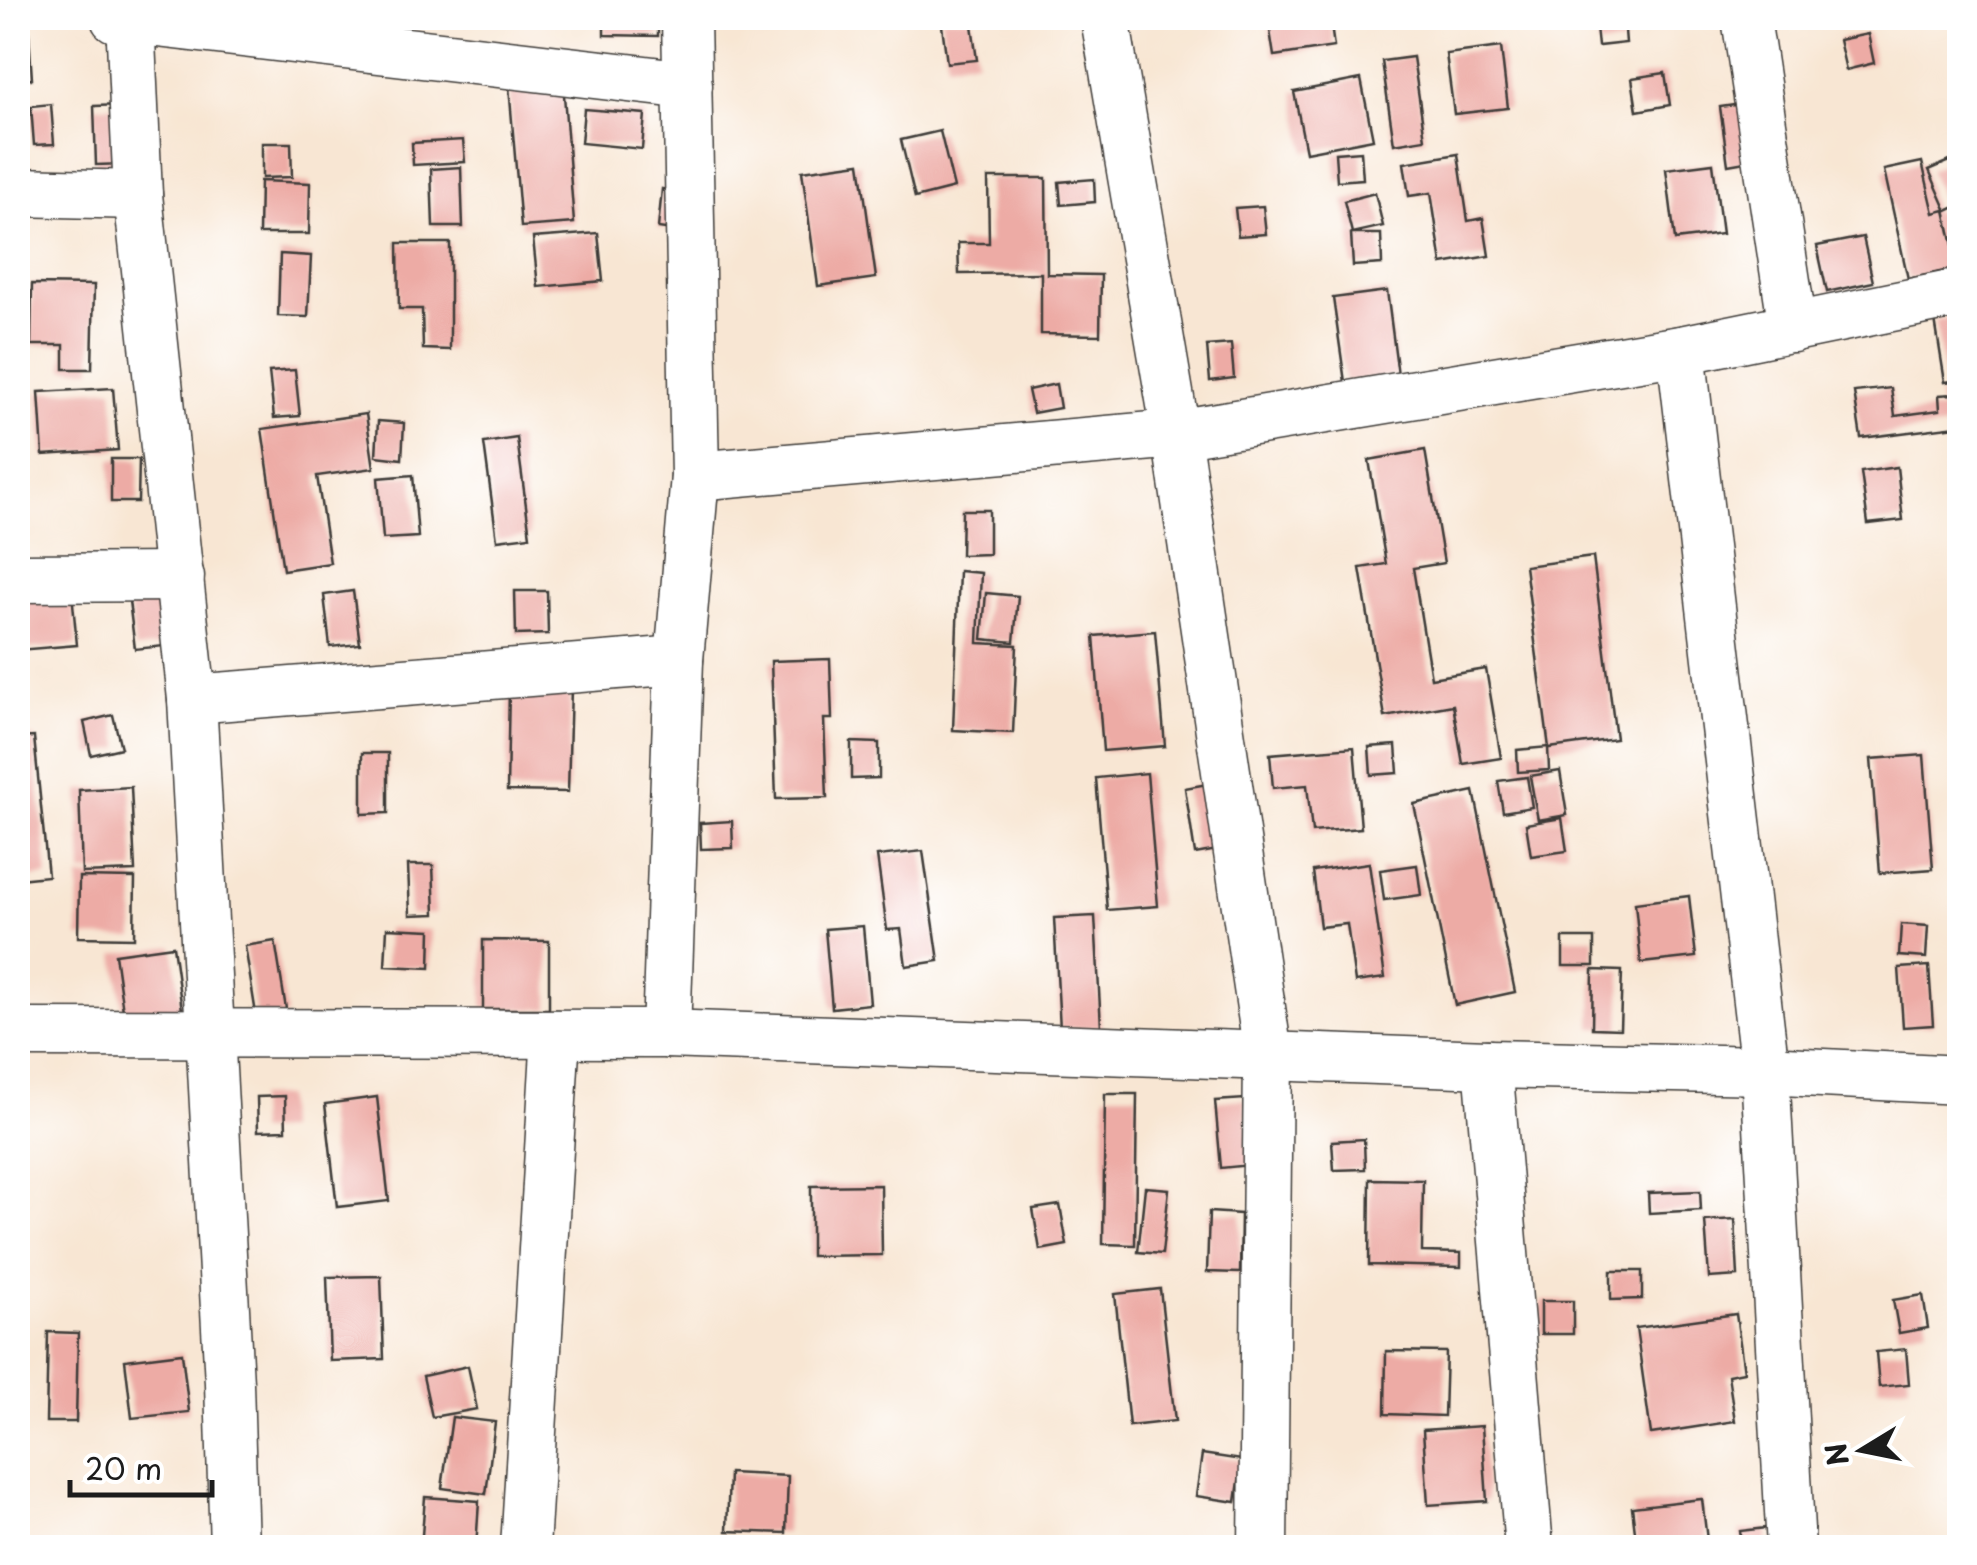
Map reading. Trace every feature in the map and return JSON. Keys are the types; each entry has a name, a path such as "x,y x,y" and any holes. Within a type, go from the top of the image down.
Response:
{"street":[{"path":"234,1548 212,1035 192,700 138,195 125,18 688,85"},
{"path":"666,1034 679,660 695,476 686,18"},
{"path":"1104,18 1176,434 1268,1055 1263,1548"},
{"path":"1746,18 1793,328"},
{"path":"18,192 138,195"},
{"path":"695,476 1176,434 1681,350 1960,293"},
{"path":"1681,350 1765,1070 1791,1548"},
{"path":"18,578 180,577"},
{"path":"192,700 679,660"},
{"path":"18,1033 666,1034 1488,1064 1765,1070 1960,1080"},
{"path":"525,1548 556,1034"},
{"path":"1488,1064 1529,1548"}],"building":[{"path":"18,18 28,18 32,79 18,80"},
{"path":"604,18 658,18 658,36 604,35"},
{"path":"941,18 971,18 977,60 947,63"},
{"path":"1268,18 1330,18 1334,47 1274,56"},
{"path":"1595,18 1624,18 1626,43 1598,46"},
{"path":"1837,18 1886,18 1886,20 1838,27"},
{"path":"1868,34 1874,63 1846,70 1839,40"},
{"path":"1501,47 1508,108 1454,114 1446,54"},
{"path":"1413,57 1425,139 1394,144 1382,61"},
{"path":"1665,73 1670,105 1637,111 1632,78"},
{"path":"1361,79 1373,139 1306,152 1294,92"},
{"path":"563,82 574,223 521,227 509,86"},
{"path":"51,104 54,144 34,145 31,106"},
{"path":"1742,104 1751,161 1728,165 1720,107"},
{"path":"122,105 124,164 96,165 94,106"},
{"path":"584,109 645,114 642,149 581,143"},
{"path":"940,131 954,188 915,198 901,140"},
{"path":"463,140 465,162 413,165 412,143"},
{"path":"262,143 291,143 292,177 262,178"},
{"path":"1361,151 1363,179 1337,181 1335,153"},
{"path":"1458,154 1468,221 1483,218 1489,256 1442,264 1431,193 1409,196 1404,163"},
{"path":"1950,161 1960,183 1960,205 1947,211 1929,170"},
{"path":"1922,162 1934,213 1945,210 1958,268 1908,279 1884,170"},
{"path":"860,163 876,278 818,286 802,171"},
{"path":"1713,163 1722,234 1675,240 1666,169"},
{"path":"461,167 463,227 433,227 431,169"},
{"path":"988,178 1046,178 1047,274 1101,275 1100,335 1041,334 1041,273 959,274 958,243 989,243"},
{"path":"1094,179 1095,202 1061,205 1059,182"},
{"path":"260,181 310,183 309,234 259,234"},
{"path":"662,189 685,192 680,231 658,228"},
{"path":"1375,193 1383,226 1352,233 1344,201"},
{"path":"1263,206 1266,234 1238,236 1235,208"},
{"path":"598,233 603,281 538,287 533,238"},
{"path":"1351,234 1381,234 1382,264 1353,266"},
{"path":"1863,237 1873,282 1827,292 1817,246"},
{"path":"398,243 450,243 450,350 423,349 422,309 399,309"},
{"path":"280,254 311,256 308,317 278,316"},
{"path":"32,284 94,285 92,369 64,369 64,345 31,345"},
{"path":"1387,291 1398,375 1345,382 1333,298"},
{"path":"1960,316 1960,380 1945,382 1935,320"},
{"path":"1231,344 1234,378 1210,381 1207,346"},
{"path":"295,370 300,416 274,418 269,372"},
{"path":"1056,384 1060,408 1033,413 1028,390"},
{"path":"113,388 118,450 43,455 39,392"},
{"path":"1891,388 1895,416 1940,410 1939,395 1953,394 1957,426 1861,438 1854,392"},
{"path":"366,414 374,468 317,476 330,563 283,570 262,429"},
{"path":"378,421 404,423 402,459 376,456"},
{"path":"517,438 530,536 497,540 484,443"},
{"path":"1425,450 1444,563 1413,568 1431,678 1486,669 1501,758 1463,764 1453,705 1385,717 1360,568 1386,564 1369,460"},
{"path":"111,459 139,459 138,502 111,502"},
{"path":"1897,467 1903,520 1868,524 1861,472"},
{"path":"413,475 418,537 383,539 378,478"},
{"path":"962,510 989,510 989,554 961,555"},
{"path":"1593,557 1616,739 1549,748 1525,566"},
{"path":"959,571 981,573 978,643 1017,645 1013,733 953,730"},
{"path":"71,582 77,645 18,650 18,587"},
{"path":"158,589 165,646 135,649 128,593"},
{"path":"353,591 360,644 330,647 324,595"},
{"path":"515,591 547,591 548,634 516,635"},
{"path":"986,593 1018,596 1014,642 982,639"},
{"path":"1155,631 1165,746 1103,751 1094,636"},
{"path":"830,659 832,719 824,719 827,798 776,799 771,661"},
{"path":"509,687 571,688 568,792 507,791"},
{"path":"113,715 121,748 91,755 84,722"},
{"path":"34,737 48,876 18,879 18,738"},
{"path":"851,742 879,743 879,778 851,779"},
{"path":"1396,745 1398,773 1371,775 1369,747"},
{"path":"1354,747 1361,828 1312,832 1307,785 1273,788 1270,754"},
{"path":"1548,747 1549,770 1518,772 1517,750"},
{"path":"362,753 388,753 388,813 362,814"},
{"path":"1924,755 1933,869 1880,873 1871,759"},
{"path":"1560,771 1567,815 1538,820 1530,776"},
{"path":"1147,773 1158,906 1107,910 1096,778"},
{"path":"1527,777 1532,807 1503,812 1498,781"},
{"path":"1213,783 1223,849 1195,854 1185,788"},
{"path":"131,787 135,871 82,873 79,790"},
{"path":"1474,791 1515,992 1455,1005 1414,804"},
{"path":"1562,818 1567,851 1531,856 1526,824"},
{"path":"732,821 733,848 701,849 700,823"},
{"path":"923,851 939,961 906,966 901,929 887,930 877,856"},
{"path":"1369,863 1385,978 1355,982 1347,924 1320,927 1313,871"},
{"path":"408,865 433,865 435,914 410,915"},
{"path":"1417,865 1421,895 1384,900 1380,870"},
{"path":"79,877 135,878 134,938 78,937"},
{"path":"1689,896 1696,957 1641,963 1635,903"},
{"path":"1095,916 1101,1027 1060,1029 1054,918"},
{"path":"1901,924 1928,926 1926,958 1899,956"},
{"path":"863,926 870,1004 832,1008 825,929"},
{"path":"387,928 431,930 430,968 385,966"},
{"path":"1563,938 1594,938 1594,966 1563,966"},
{"path":"483,940 549,941 549,1009 483,1009"},
{"path":"275,941 287,1015 257,1020 245,946"},
{"path":"173,946 183,1017 125,1025 115,954"},
{"path":"1929,966 1933,1025 1903,1027 1899,968"},
{"path":"1593,970 1622,971 1620,1029 1592,1028"},
{"path":"1105,1094 1137,1094 1135,1245 1103,1244"},
{"path":"285,1096 286,1130 258,1131 257,1097"},
{"path":"377,1097 389,1201 337,1207 325,1104"},
{"path":"1245,1099 1251,1165 1221,1168 1215,1101"},
{"path":"1364,1139 1365,1169 1334,1170 1332,1141"},
{"path":"1370,1179 1423,1180 1422,1252 1461,1253 1461,1267 1369,1265"},
{"path":"881,1185 882,1255 811,1256 811,1186"},
{"path":"1145,1187 1169,1189 1162,1254 1138,1252"},
{"path":"1700,1191 1701,1210 1649,1213 1648,1193"},
{"path":"1060,1205 1067,1245 1040,1250 1033,1209"},
{"path":"1209,1212 1241,1214 1240,1273 1207,1272"},
{"path":"1735,1219 1738,1276 1709,1278 1705,1221"},
{"path":"1611,1271 1642,1271 1642,1299 1611,1300"},
{"path":"381,1276 384,1359 330,1361 327,1277"},
{"path":"1160,1289 1175,1421 1129,1426 1115,1294"},
{"path":"1923,1295 1928,1328 1899,1333 1893,1300"},
{"path":"1541,1301 1573,1301 1573,1334 1541,1334"},
{"path":"1736,1314 1744,1372 1728,1375 1735,1421 1651,1434 1636,1328"},
{"path":"48,1332 78,1333 76,1422 46,1422"},
{"path":"1906,1349 1909,1384 1879,1387 1876,1352"},
{"path":"1386,1351 1446,1352 1444,1416 1385,1414"},
{"path":"182,1353 189,1412 132,1418 125,1360"},
{"path":"468,1366 477,1409 432,1417 423,1376"},
{"path":"452,1417 495,1422 486,1494 442,1488"},
{"path":"1482,1426 1487,1501 1428,1505 1423,1430"},
{"path":"1202,1454 1242,1460 1236,1502 1196,1496"},
{"path":"729,1473 788,1476 786,1533 727,1531"},
{"path":"425,1497 479,1501 476,1548 421,1548"},
{"path":"1702,1499 1708,1548 1637,1548 1632,1507"},
{"path":"1766,1528 1768,1548 1742,1548 1740,1531"}]}
